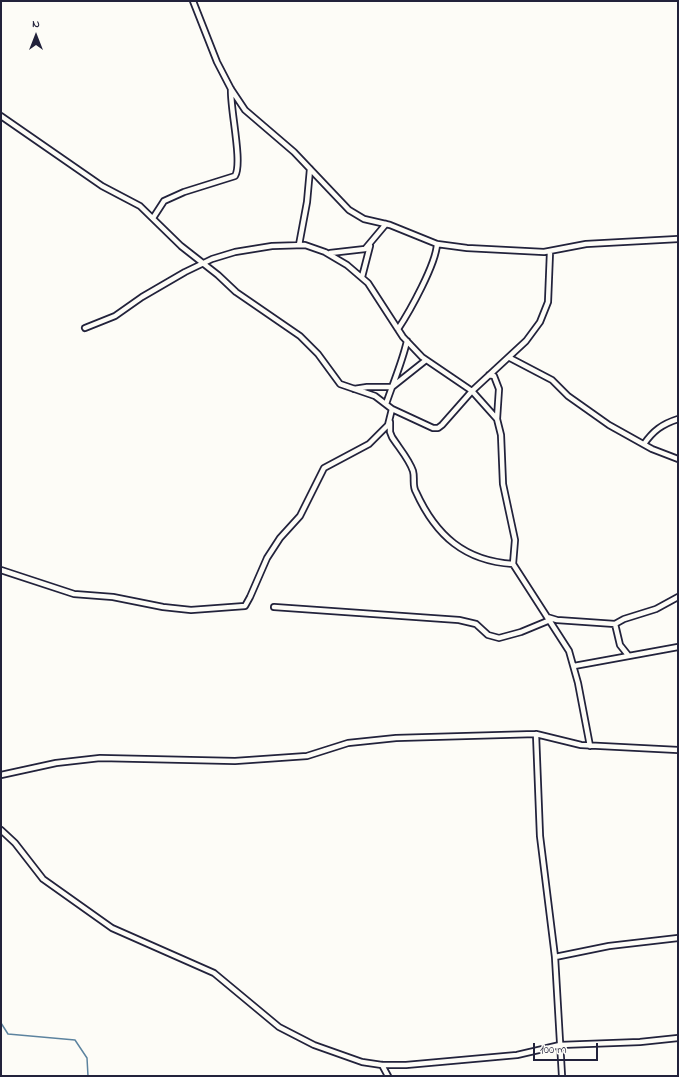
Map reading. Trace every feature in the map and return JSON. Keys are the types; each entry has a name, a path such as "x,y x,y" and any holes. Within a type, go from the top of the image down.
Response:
{"street":[{"path":"193,1 217,62 231,89 250,116 281,141 349,210 374,222 386,224 437,244 467,248 550,252 586,244 678,239"},
{"path":"154,218 164,201 184,192 235,176 237,160 230,102 231,89"},
{"path":"1,117 102,186 134,201 154,218 181,246 236,292 300,336 318,354 337,381 353,389 375,396 392,409 419,423 436,428 442,425 472,391 510,358 537,327 546,309 550,252"},
{"path":"299,245 307,202 310,169"},
{"path":"362,277 364,262 371,245 386,224"},
{"path":"398,328 432,264 437,244"},
{"path":"85,328 115,316 142,297 203,263 235,252 261,247 299,245 317,248 341,260 362,277 373,290 407,341 426,360 472,391 496,419"},
{"path":"328,253 366,249 371,245"},
{"path":"386,404 404,357 407,341"},
{"path":"510,358 552,380 585,409 644,444 678,460"},
{"path":"353,389 367,387 392,387 426,360"},
{"path":"489,375 494,376 498,384 496,419 501,436 503,484 515,540 513,564 568,648 574,666 590,746"},
{"path":"392,409 390,433 412,470 415,491 426,512 442,533 462,549 479,559 513,564"},
{"path":"644,444 652,433 660,426 678,419"},
{"path":"1,570 74,594 113,597 163,607 191,610 245,606 267,558 280,538 300,516 324,468 369,444 384,430 390,420"},
{"path":"274,607 459,620 476,624 486,633 497,638 521,632 549,618 615,624 624,618 658,608 678,597"},
{"path":"615,624 620,645 628,655"},
{"path":"574,666 678,647"},
{"path":"536,734 540,836 555,957 562,1076"},
{"path":"1,775 56,764 100,758 181,761 271,759 307,756 348,743 396,738 536,734 590,746 678,750"},
{"path":"1,830 15,843 43,879 112,928 214,973 279,1027 337,1054 362,1062 382,1065 406,1065 517,1055 560,1045 640,1042 678,1038"},
{"path":"555,957 609,946 678,938"},
{"path":"382,1065 388,1076"}],"waterway":[{"path":"1,1023 8,1034 75,1040 87,1058 88,1076"}]}
